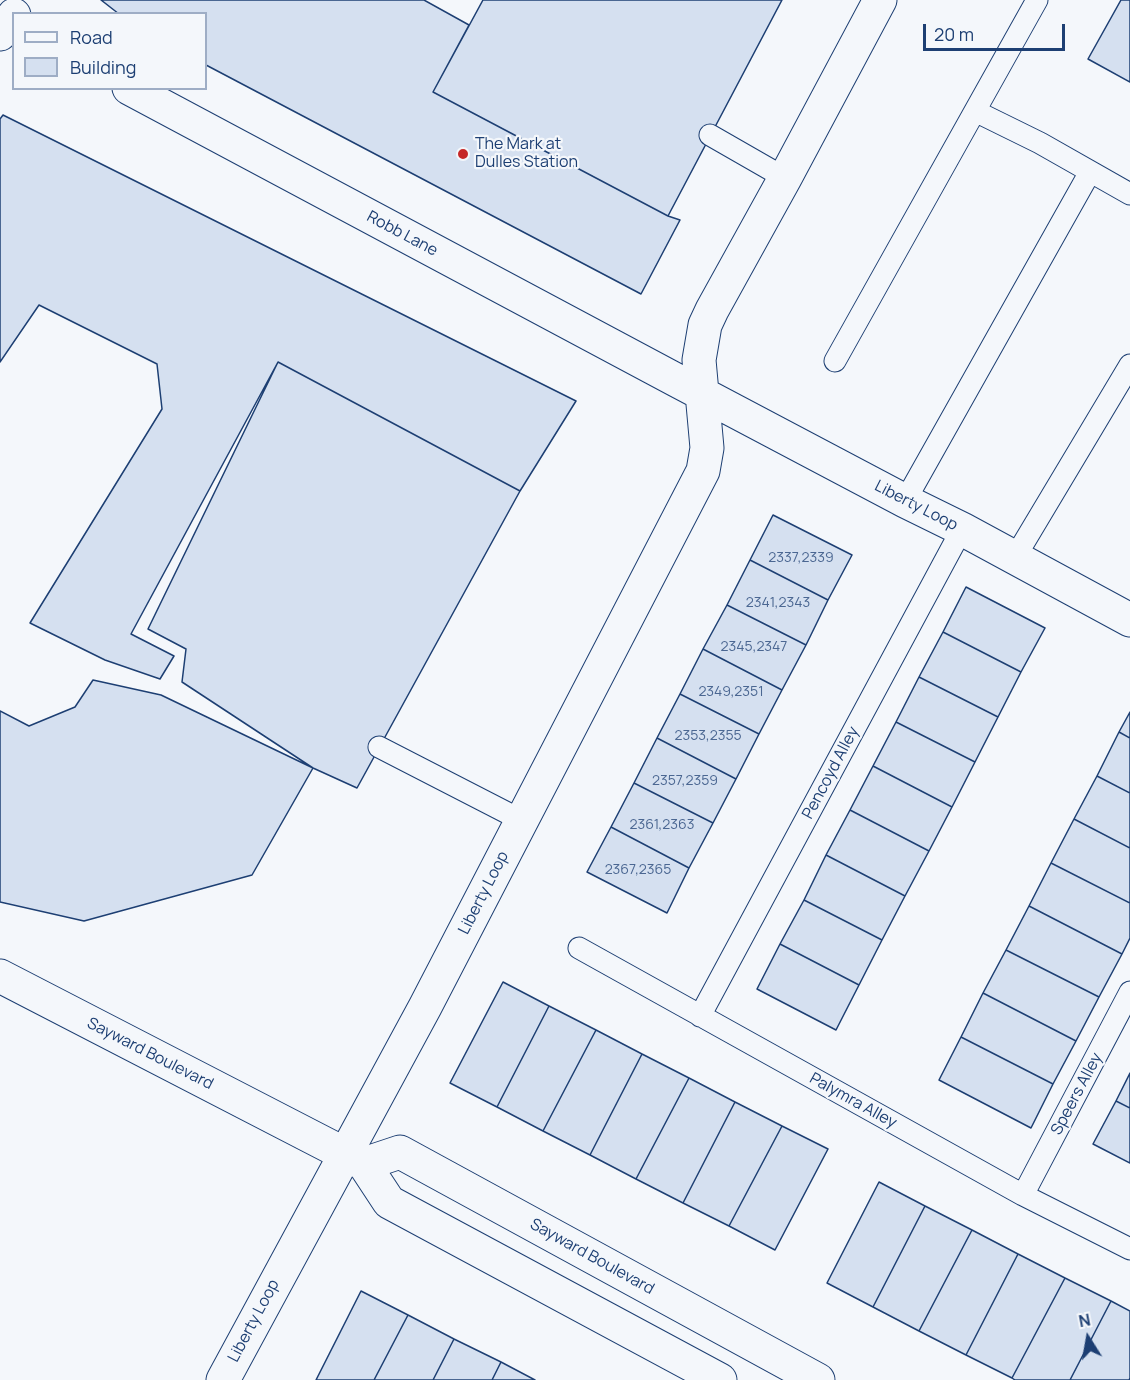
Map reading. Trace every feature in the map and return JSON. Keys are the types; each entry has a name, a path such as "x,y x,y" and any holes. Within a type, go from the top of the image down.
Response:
{"street":[{"name":"Liberty Loop","path":"223,1380 354,1159 425,1007 703,471 707,448 689,387 699,360 705,325 880,0"},
{"name":"Robb Lane","path":"133,90 689,387"},
{"name":"Liberty Loop","path":"689,387 962,529 1130,620"},
{"name":"Sayward Boulevard","path":"0,976 354,1159 389,1202 720,1380"},
{"name":"Sayward Boulevard","path":"354,1159 400,1152 818,1380"}],"lane":[{"path":"836,361 1036,0"},
{"path":"975,111 1040,143 1130,194"},
{"path":"710,135 785,178"},
{"path":"905,501 1090,172"},
{"path":"1014,559 1130,365"},
{"name":"Pencoyd Alley","path":"700,1016 962,529"},
{"path":"379,747 521,820"},
{"name":"Palymra Alley","path":"579,948 1023,1195 1130,1249"},
{"name":"Speers Alley","path":"1023,1195 1130,992"}],"building":[{"name":"The Mark at Dulles Station","path":"101,0 424,0 469,25 433,92 668,216 680,220 641,294 207,66 207,12 116,12"},
{"path":"483,0 782,0 668,216 433,92"},
{"path":"1121,0 1130,0 1130,82 1088,59"},
{"path":"3,115 576,401 520,491 278,362 131,634 174,656 160,679 105,660 30,623 162,409 157,364 39,305 0,362 0,119"},
{"path":"278,362 520,491 357,788 313,768 182,682 186,649 148,629"},
{"path":"773,515 852,555 828,600 750,560"},
{"path":"750,560 828,600 806,645 727,605"},
{"path":"966,587 1045,628 1021,672 943,632"},
{"path":"727,605 806,645 782,690 703,649"},
{"path":"943,632 1021,672 998,717 919,677"},
{"path":"703,649 782,690 759,734 680,694"},
{"path":"919,677 998,717 975,762 896,722"},
{"path":"93,680 161,695 313,768 252,875 84,921 0,902 0,711 29,726 75,707"},
{"path":"680,694 759,734 736,779 657,738"},
{"path":"1130,712 1130,738 1119,732"},
{"path":"896,722 975,762 952,807 873,766"},
{"path":"1119,732 1130,738 1130,793 1097,776"},
{"path":"657,738 736,779 713,823 634,783"},
{"path":"873,766 952,807 929,851 850,810"},
{"path":"1097,776 1130,793 1130,848 1074,819"},
{"path":"634,783 713,823 689,868 611,827"},
{"path":"850,810 929,851 905,896 826,855"},
{"path":"1074,819 1130,848 1130,903 1051,863"},
{"path":"611,827 689,868 667,913 587,872"},
{"path":"826,855 905,896 882,940 804,900"},
{"path":"1051,863 1130,903 1130,938 1122,954 1029,906"},
{"path":"804,900 882,940 859,985 780,944"},
{"path":"1029,906 1122,954 1099,997 1006,950"},
{"path":"780,944 859,985 836,1030 757,989"},
{"path":"1006,950 1099,997 1076,1041 983,993"},
{"path":"503,982 549,1006 497,1107 450,1083"},
{"path":"983,993 1076,1041 1053,1084 961,1037"},
{"path":"549,1006 596,1030 543,1131 497,1107"},
{"path":"596,1030 642,1054 590,1155 543,1131"},
{"path":"961,1037 1053,1084 1031,1128 939,1080"},
{"path":"642,1054 689,1078 636,1179 590,1155"},
{"path":"1130,1073 1130,1108 1116,1101"},
{"path":"689,1078 735,1102 683,1203 636,1179"},
{"path":"1116,1101 1130,1108 1130,1163 1093,1144"},
{"path":"735,1102 782,1126 729,1226 683,1203"},
{"path":"782,1126 828,1149 775,1250 729,1226"},
{"path":"879,1182 925,1206 873,1307 827,1283"},
{"path":"925,1206 972,1230 919,1331 873,1307"},
{"path":"972,1230 1018,1254 966,1355 919,1331"},
{"path":"1018,1254 1065,1278 1012,1378 966,1355"},
{"path":"1065,1278 1111,1301 1070,1380 1015,1380 1012,1378"},
{"path":"361,1291 408,1315 374,1380 316,1380"},
{"path":"1111,1301 1130,1311 1129,1380 1070,1380"},
{"path":"408,1315 454,1339 433,1380 374,1380"},
{"path":"454,1339 501,1362 492,1380 433,1380"},
{"path":"501,1362 535,1380 492,1380"}],"place":[{"name":"The Mark at Dulles Station","path":"463,154"}]}
